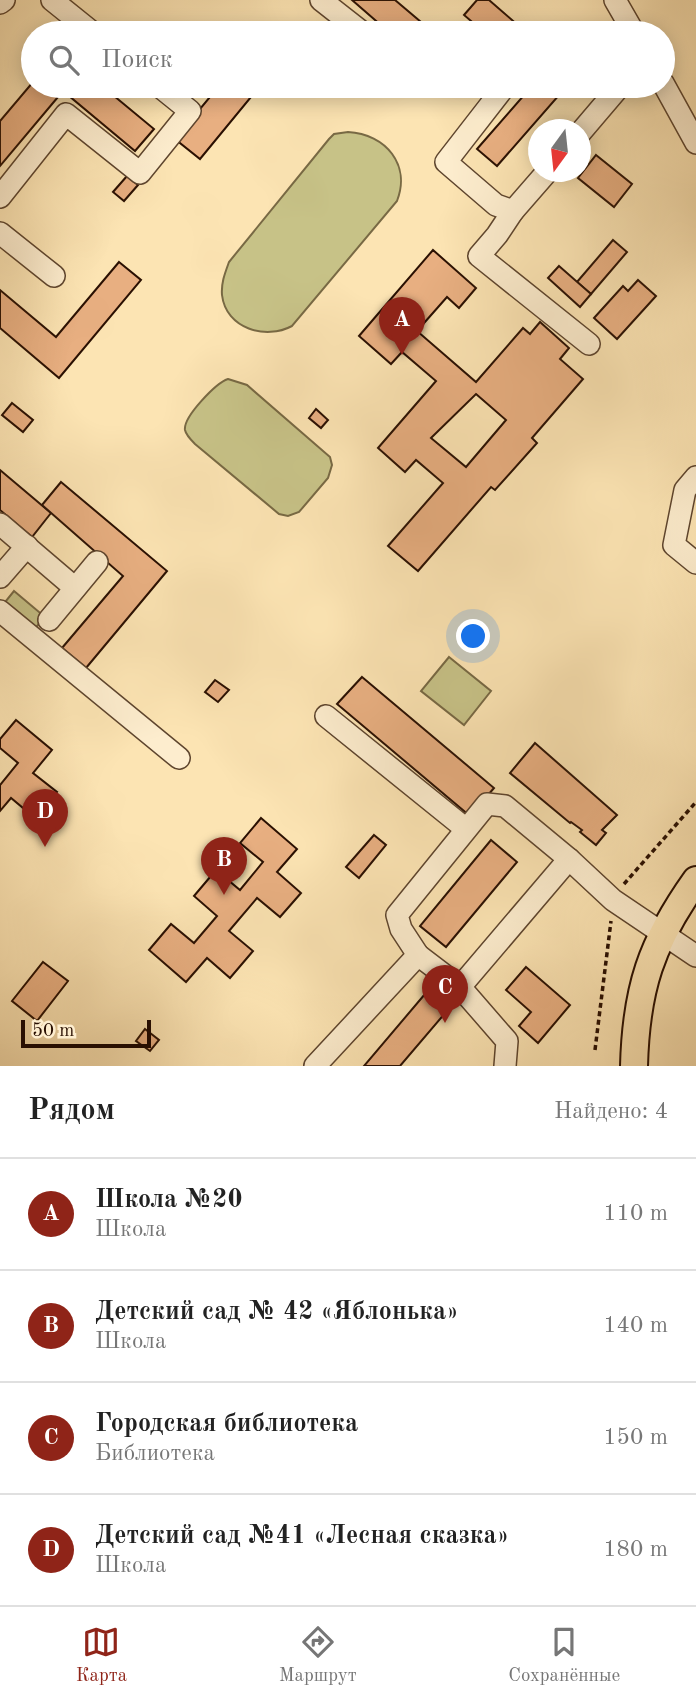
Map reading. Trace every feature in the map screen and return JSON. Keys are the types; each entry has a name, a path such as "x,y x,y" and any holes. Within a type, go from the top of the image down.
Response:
{"main road":[{"path":"634,1066 635,1030 641,992 651,958 662,932 696,880"}],"street":[{"path":"51,0 78,21"},
{"path":"321,0 348,21"},
{"path":"615,0 627,21"},
{"path":"0,197 7,173 66,114 140,173 190,111 178,98"},
{"path":"496,98 446,162 496,205 513,211"},
{"path":"591,120 610,98"},
{"path":"671,98 696,143"},
{"path":"538,182 479,256 589,344"},
{"path":"0,233 54,276"},
{"path":"696,477 685,490 674,545 696,564"},
{"path":"0,524 75,587"},
{"path":"0,577 27,546"},
{"path":"49,620 97,562"},
{"path":"0,611 179,758"},
{"path":"327,716 466,829"},
{"path":"505,1066 507,1041 460,987 418,955 401,929 397,915 487,804 505,806 613,900 696,956"},
{"path":"460,987 569,859"},
{"path":"315,1066 418,955"}],"shaded area":[{"path":"348,132 374,139 392,154 401,175 397,201 292,326 271,332 259,331 239,323 225,307 222,295 229,262 329,139 334,134"},
{"path":"228,379 247,385 330,457 332,465 328,478 299,512 288,516 279,514 186,434 189,417 201,401"},
{"path":"14,591 45,617 31,633 1,607"},
{"path":"449,657 491,691 464,725 421,691"}],"building":[{"path":"352,0 395,0 420,21 376,21"},
{"path":"477,0 489,0 513,21 471,21 464,15"},
{"path":"21,96 57,98 0,166 0,121"},
{"path":"71,98 117,98 154,129 135,151"},
{"path":"209,98 250,98 200,159 175,139"},
{"path":"522,98 556,98 538,119 528,119 528,131 497,166 477,149"},
{"path":"596,155 632,184 614,207 583,182 591,182 591,161"},
{"path":"127,176 138,185 124,201 113,192"},
{"path":"613,240 627,252 591,294 577,282"},
{"path":"433,250 476,288 459,308 447,297 417,331 476,382 523,328 530,334 540,322 569,348 560,359 583,379 532,438 537,443 495,490 491,487 418,571 388,546 443,483 416,460 405,472 378,448 436,381 402,352 391,364 359,336","holes":["476,394 506,420 466,467 431,438"]},
{"path":"119,262 141,280 59,378 0,328 0,290 56,337"},
{"path":"559,266 591,294 580,307 548,278"},
{"path":"638,280 656,296 617,339 594,318 623,286 628,291"},
{"path":"12,403 33,420 23,432 2,415"},
{"path":"316,409 328,420 321,428 309,418"},
{"path":"0,470 51,513 32,537 0,510"},
{"path":"61,482 167,571 86,668 62,648 123,576 42,505"},
{"path":"362,677 494,788 470,816 337,704"},
{"path":"215,680 229,690 218,702 205,692"},
{"path":"16,720 52,750 33,773 57,792 35,818 11,798 0,811 0,785 18,763 0,748 0,739"},
{"path":"535,743 617,815 602,830 606,833 596,845 580,832 582,830 510,773"},
{"path":"261,818 297,849 277,872 301,893 280,917 257,898 229,931 253,951 230,978 207,958 186,982 149,950 171,924 194,943 217,916 194,896 216,870 240,890 263,862 240,843"},
{"path":"374,835 386,845 359,878 346,867"},
{"path":"491,840 517,862 446,947 420,926"},
{"path":"43,962 68,981 37,1021 12,1001"},
{"path":"526,967 570,1005 538,1043 519,1026 531,1012 506,990"},
{"path":"425,994 446,1012 400,1066 364,1066"},
{"path":"145,1029 159,1040 150,1051 136,1041"}],"place":[{"name":"Школа №20","path":"402,355"},
{"name":"Детский сад №41 «Лесная сказка»","path":"45,847"},
{"name":"Детский сад № 42 «Яблонька»","path":"224,895"},
{"name":"Городская библиотека","path":"445,1023"}]}
